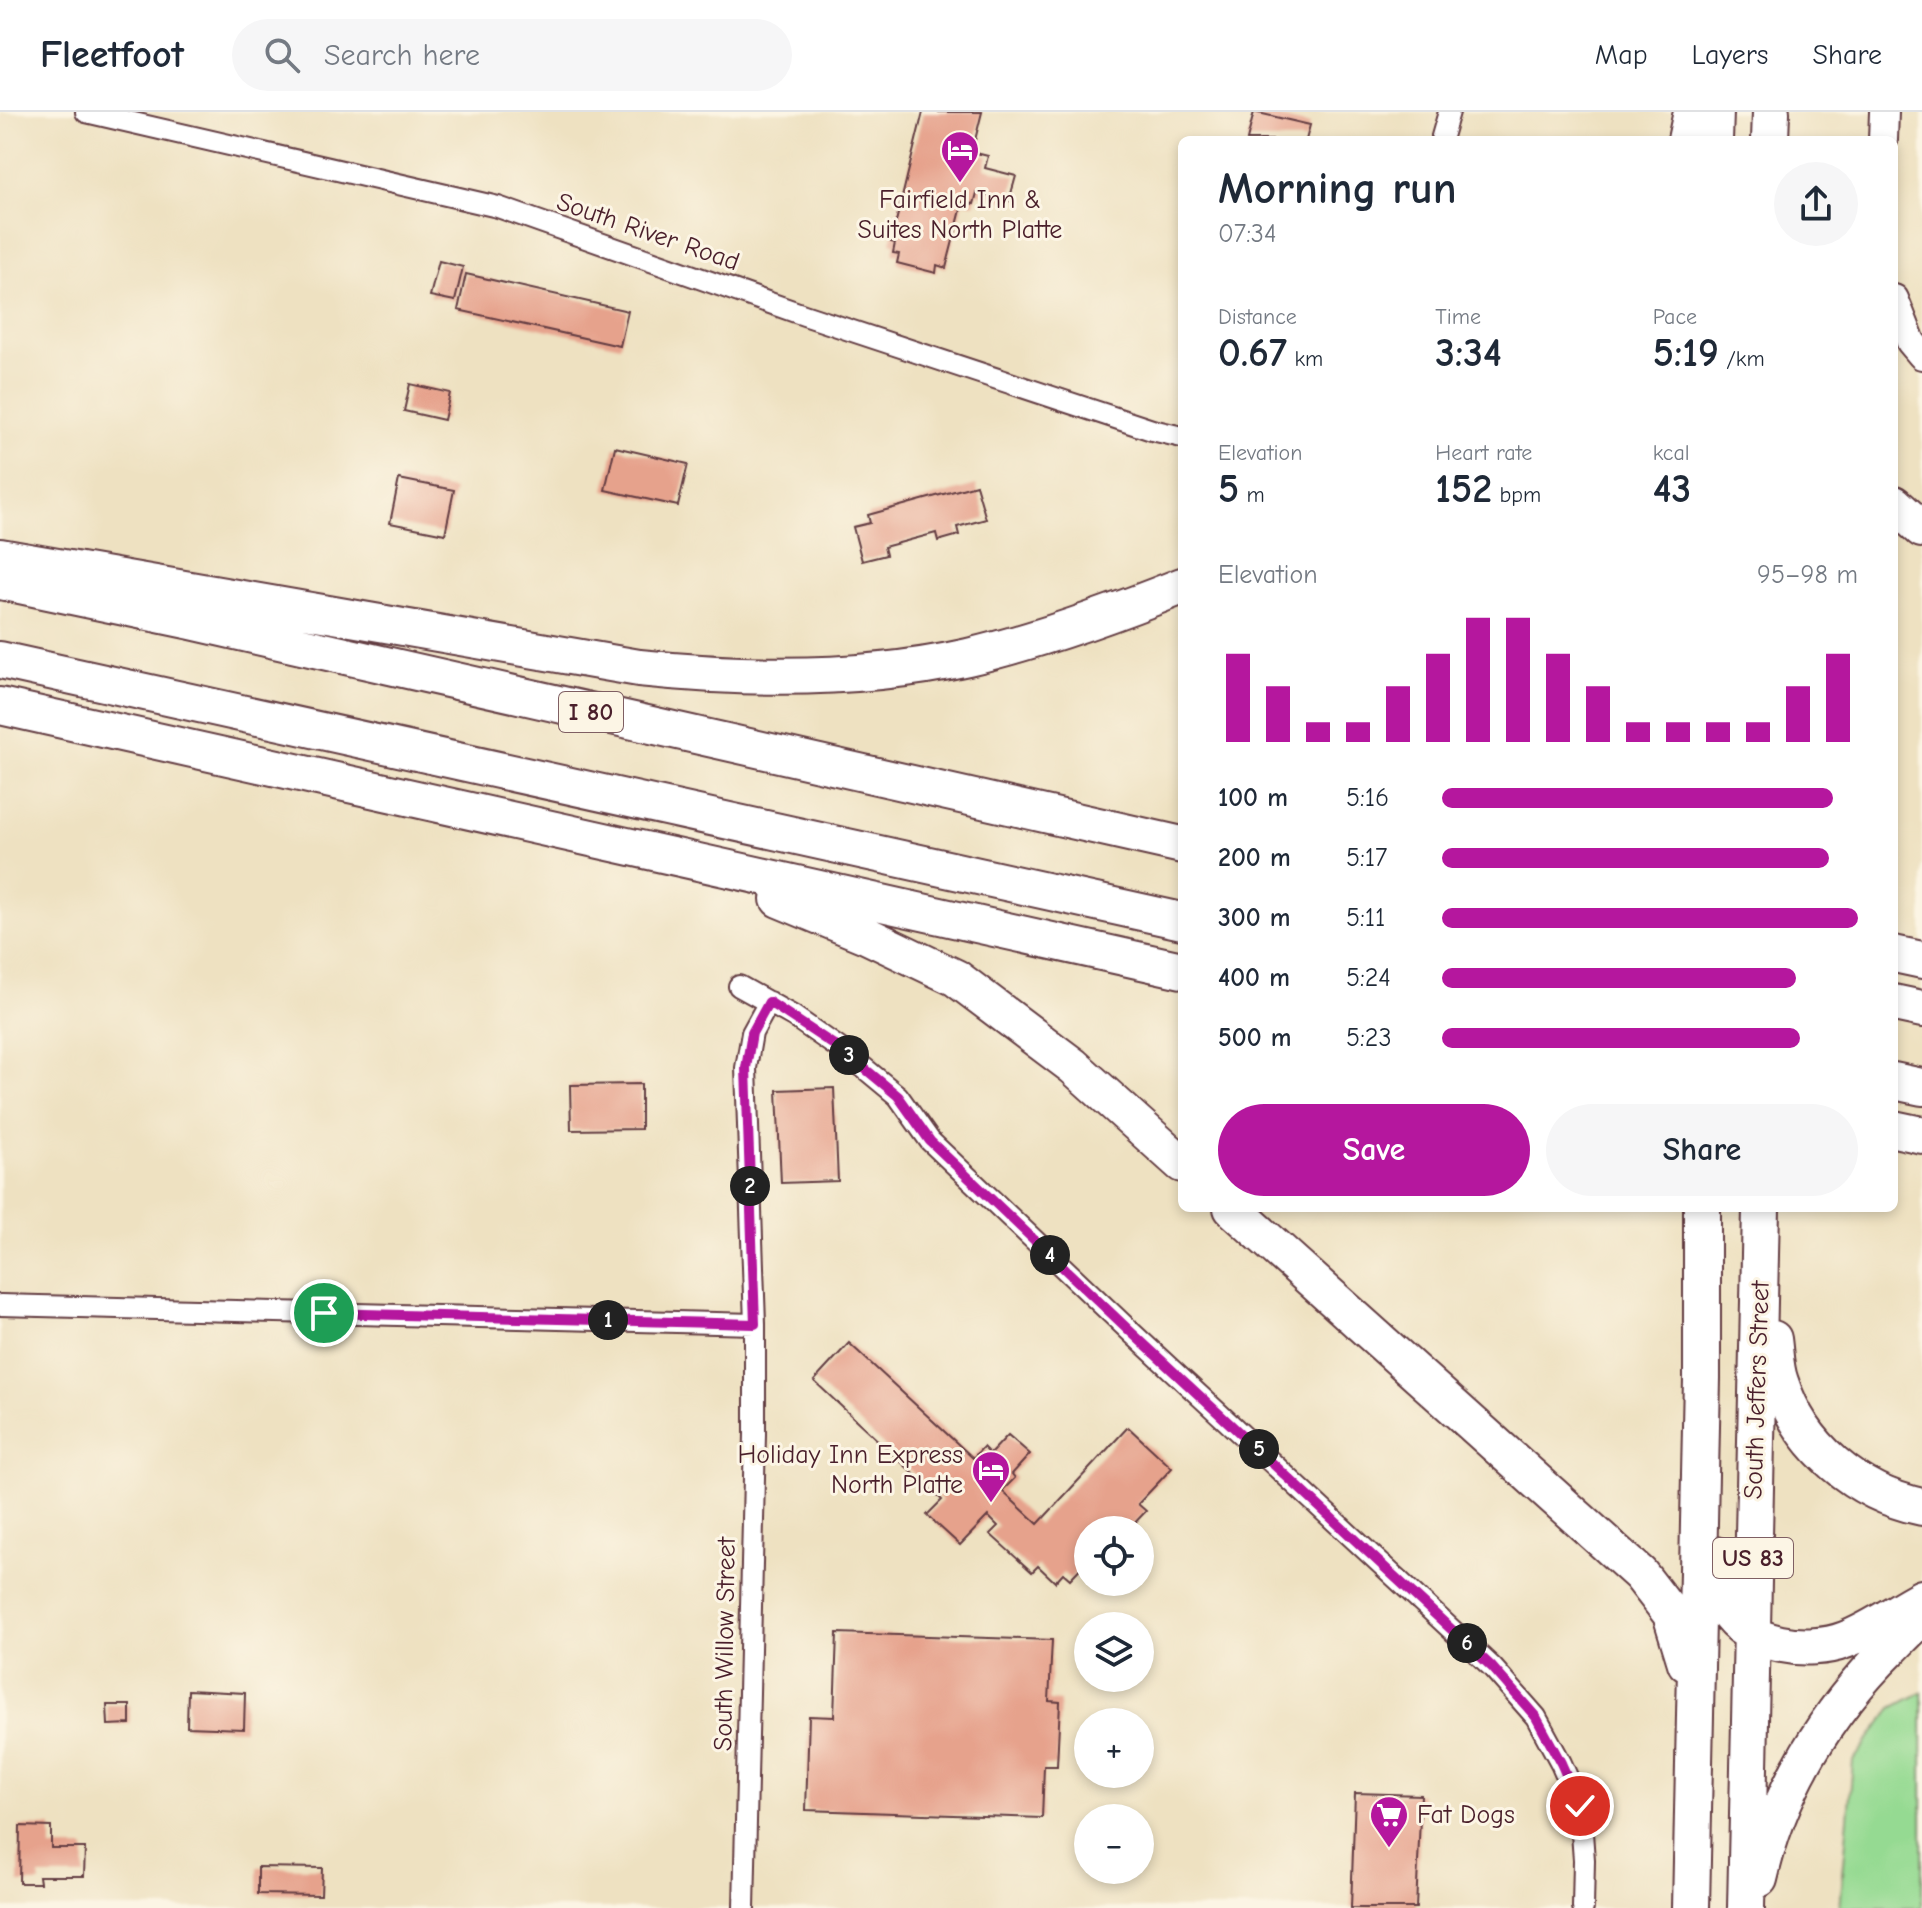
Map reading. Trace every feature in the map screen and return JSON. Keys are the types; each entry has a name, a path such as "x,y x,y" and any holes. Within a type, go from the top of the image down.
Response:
{"highway":[{"path":"1687,136 1692,112"},
{"path":"1714,136 1715,112"},
{"path":"1770,136 1771,112"},
{"path":"1898,508 1922,529"},
{"path":"0,557 624,665 711,675 849,673 964,658 1076,626 1178,588"},
{"name":"I 80","path":"0,581 191,621 1178,844"},
{"path":"0,660 1178,920"},
{"path":"0,706 1178,969"},
{"path":"590,839 796,905 956,978 1073,1066 1178,1160"},
{"path":"1898,955 1922,960"},
{"path":"1898,1004 1922,1009"},
{"path":"1898,1082 1922,1087"},
{"path":"1898,1130 1922,1135"},
{"path":"1236,1212 1640,1574 1671,1614 1683,1648 1696,1707"},
{"name":"South Jeffers Street","path":"1691,1908 1702,1378 1702,1212"},
{"path":"1763,1212 1779,1380 1795,1416 1818,1448 1841,1471 1879,1495 1922,1507"},
{"name":"South Jeffers Street","path":"1746,1908 1763,1212"},
{"path":"1702,1378 1719,1589 1728,1613 1751,1634 1797,1645 1824,1645 1845,1640 1922,1598"},
{"path":"1754,1908 1768,1845 1791,1787 1811,1748 1858,1682 1922,1618"}],"street":[{"name":"South River Road","path":"86,112 498,207 804,315 1178,436"},
{"path":"1442,136 1449,112"},
{"path":"1883,136 1884,112"},
{"path":"1898,309 1911,342 1922,355"},
{"path":"739,986 846,1053 898,1096 930,1141 1492,1667 1536,1717 1580,1806 1584,1860 1583,1908"},
{"name":"South Willow Street","path":"744,1908 752,1630 755,1324 746,1068 752,1033 769,1002"},
{"path":"0,1305 755,1324"}],"green space":[{"path":"1922,1692 1922,1908 1840,1908 1853,1761 1892,1708"}],"building":[{"name":"Fairfield Inn & Suites North Platte","path":"923,112 982,112 972,152 988,156 985,168 1016,176 1009,201 977,193 974,204 963,202 946,268 937,265 936,273 897,263 899,254 893,253 895,243 891,242"},
{"path":"1254,112 1310,125 1307,136 1248,136"},
{"path":"439,261 463,267 455,301 430,296"},
{"path":"466,274 628,311 620,346 458,310"},
{"path":"410,384 450,393 444,420 404,411"},
{"path":"615,447 688,464 678,506 605,490"},
{"path":"399,479 454,490 445,534 390,523"},
{"path":"976,485 986,519 957,527 959,535 938,541 936,533 884,547 886,555 862,561 853,527 870,523 868,515"},
{"path":"641,1084 641,1129 571,1130 570,1085"},
{"path":"834,1088 838,1181 781,1183 777,1090"},
{"path":"849,1343 973,1458 983,1447 990,1454 1008,1435 1030,1454 1012,1474 1015,1478 1002,1491 1038,1524 1128,1427 1172,1468 1138,1504 1146,1511 1141,1516 1074,1516 1074,1575 1070,1579 1063,1573 1055,1582 1038,1566 1032,1572 990,1534 998,1526 988,1516 960,1545 927,1515 942,1500 814,1381"},
{"path":"837,1633 1052,1640 1049,1701 1060,1702 1057,1766 1044,1766 1042,1818 806,1810 809,1716 834,1717"},
{"path":"188,1690 245,1693 244,1729 187,1727"},
{"path":"107,1705 130,1705 130,1724 108,1725"},
{"path":"1355,1793 1421,1795 1416,1908 1351,1908"},
{"path":"20,1826 51,1827 51,1848 85,1848 84,1876 39,1876 40,1883 19,1883"},
{"path":"258,1867 322,1868 321,1895 258,1894"}],"place":[{"name":"Fairfield Inn & Suites North Platte","path":"960,184"},
{"name":"Holiday Inn Express North Platte","path":"991,1504"},
{"name":"Fat Dogs","path":"1389,1849"}],"route":[{"path":"324,1313 755,1324 746,1068 752,1033 769,1002 846,1053 898,1096 930,1141 1492,1667 1536,1717 1580,1806"}]}
